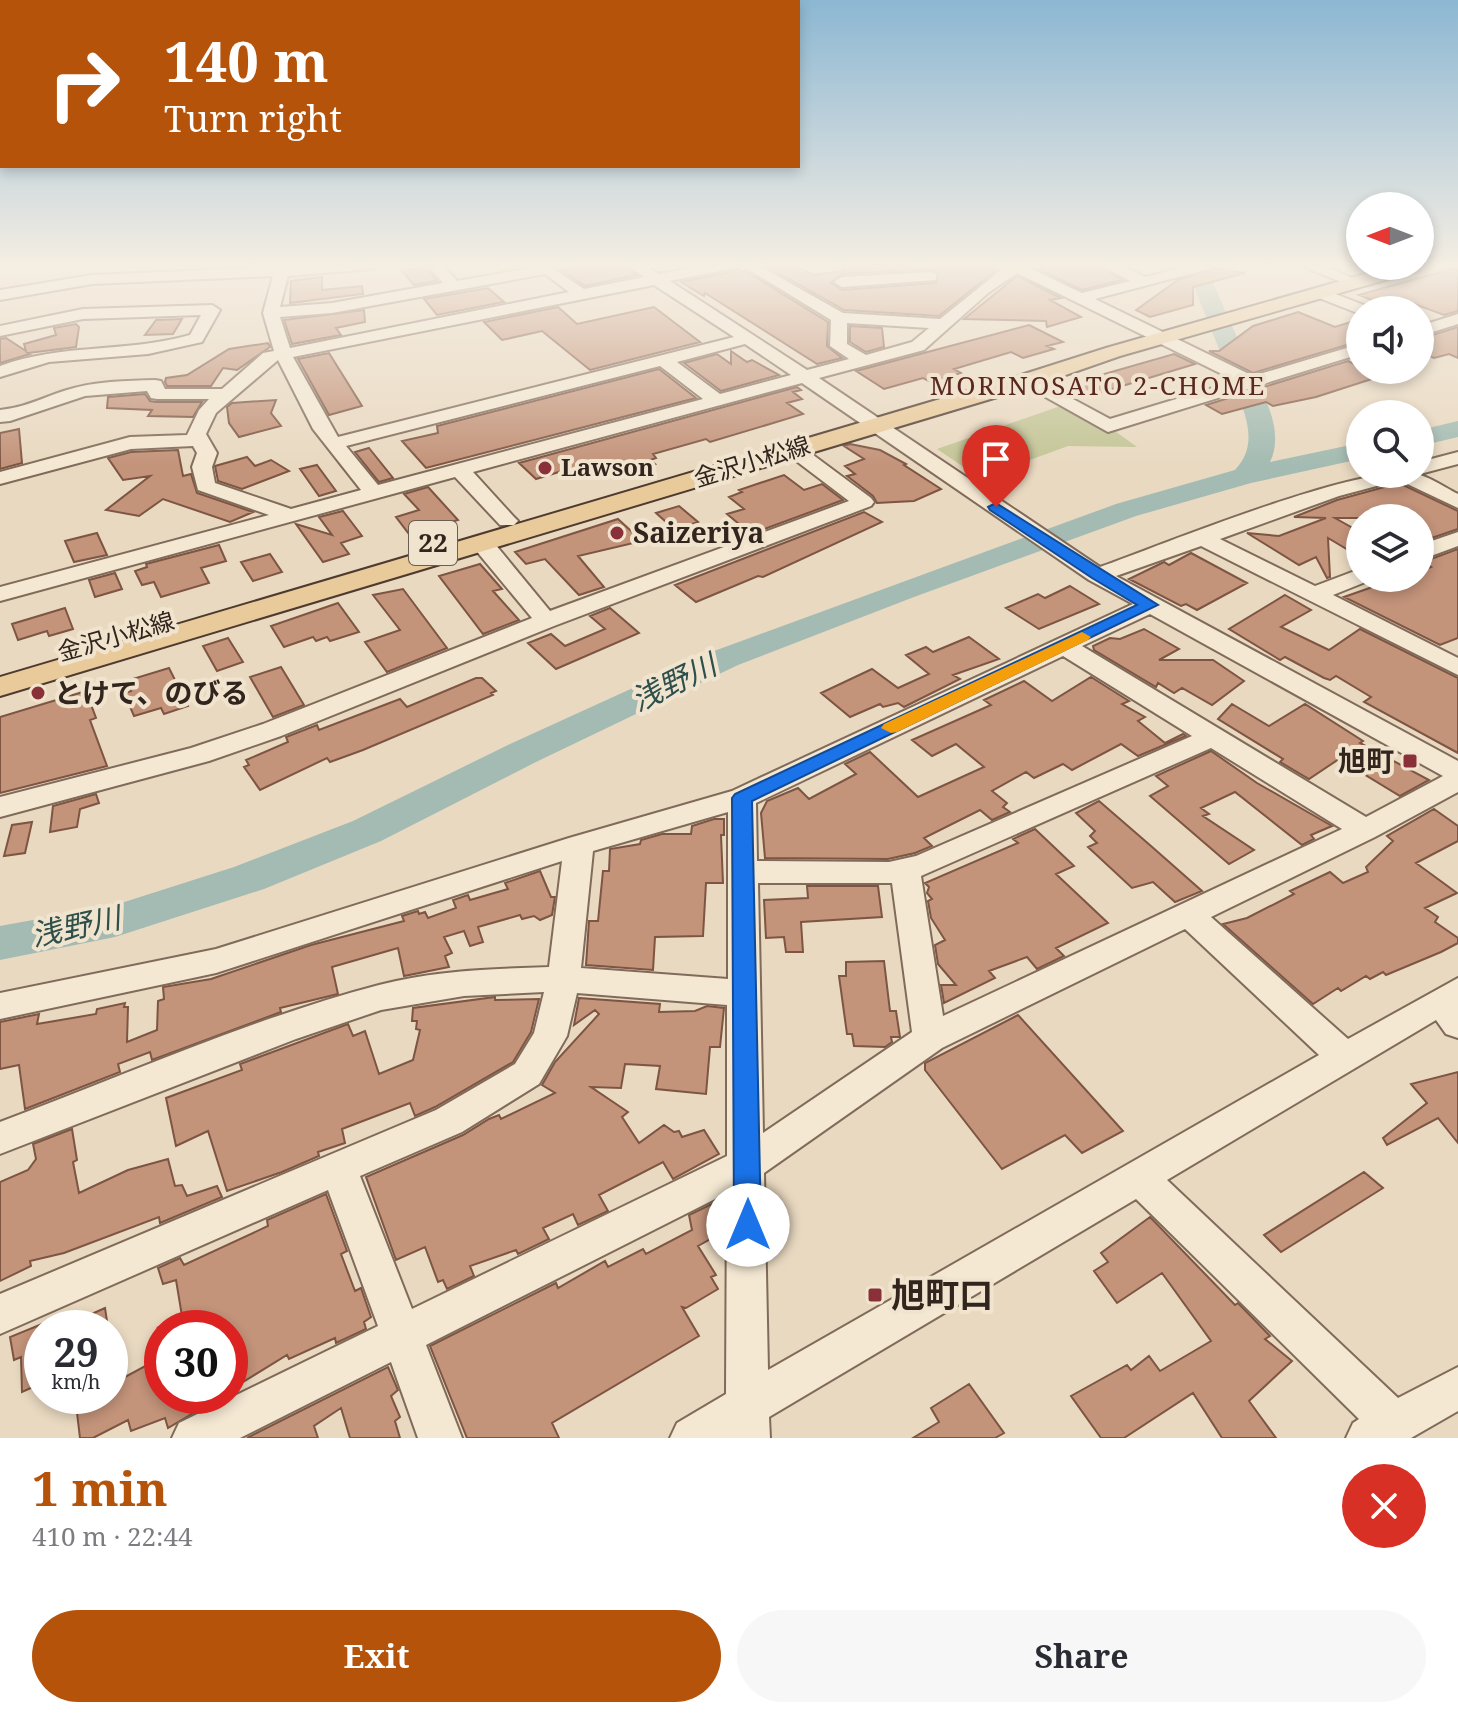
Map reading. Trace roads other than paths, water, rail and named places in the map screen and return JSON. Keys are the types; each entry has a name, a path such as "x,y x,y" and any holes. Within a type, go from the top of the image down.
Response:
{"main road":[{"name":"金沢小松線","path":"0,671 507,521 872,420 1167,332"},
{"name":"金沢小松線","path":"0,687 794,450 872,420 1026,381 1157,335"}],"street":[{"path":"0,372 16,364 81,351 164,349 196,338 199,332"},
{"path":"277,332 283,354 322,429 373,492"},
{"path":"289,515 205,486 202,467 207,453 196,434 208,410 269,357 394,332"},
{"path":"736,332 872,420 1091,571 1458,773"},
{"path":"838,332 838,346 863,360"},
{"path":"0,594 918,346 934,332"},
{"path":"1151,332 1251,382"},
{"path":"333,444 746,339"},
{"path":"1026,381 1108,426 1346,353"},
{"path":"663,360 716,400"},
{"path":"0,416 28,413 91,389 121,386 155,385 157,394 227,394"},
{"path":"0,478 130,443 199,440"},
{"path":"0,807 199,755 258,735 546,621 864,502 794,450"},
{"path":"1434,464 1458,458"},
{"path":"459,469 507,521"},
{"path":"1091,571 1202,538 1347,488"},
{"path":"1430,488 1458,502"},
{"path":"1202,538 1458,668"},
{"path":"1434,547 1458,538"},
{"path":"482,543 546,621"},
{"path":"1313,595 1346,582"},
{"path":"0,1006 216,961 579,845 742,798 1150,605"},
{"path":"1064,646 1365,830"},
{"path":"1434,656 1458,646"},
{"path":"744,872 889,873 923,865 1213,737"},
{"path":"194,1438 748,1164 930,1038 1365,830 1458,780"},
{"path":"742,798 748,1164 748,1423"},
{"path":"0,1314 449,1121 527,1074 550,1036 564,979 579,845"},
{"path":"905,869 930,1038"},
{"path":"1187,913 1346,1058"},
{"path":"0,1138 284,1029 381,997 464,983 564,979 743,993"},
{"path":"692,1438 748,1423 1140,1178 1346,1058 1452,1006"},
{"path":"339,1169 440,1438"},
{"path":"1140,1178 1381,1431 1458,1388"}],"waterway":[{"path":"1223,332 1240,371"},
{"path":"1245,476 1260,456 1262,446 1260,424 1248,390"},
{"name":"浅野川","path":"1434,435 1458,429"},
{"name":"浅野川","path":"1245,476 1346,454"},
{"name":"浅野川","path":"0,943 115,921 249,878 367,831 523,753 726,658 1126,510 1245,476"}],"place":[{"name":"Lawson","path":"545,468"},
{"name":"Saizeriya","path":"617,533"},
{"name":"とけて、のびる","path":"38,693"},
{"name":"旭町","path":"1410,761"},
{"name":"旭町口","path":"875,1295"}],"district":[{"name":"MORINOSATO 2-CHOME","path":"1098,386"}]}
